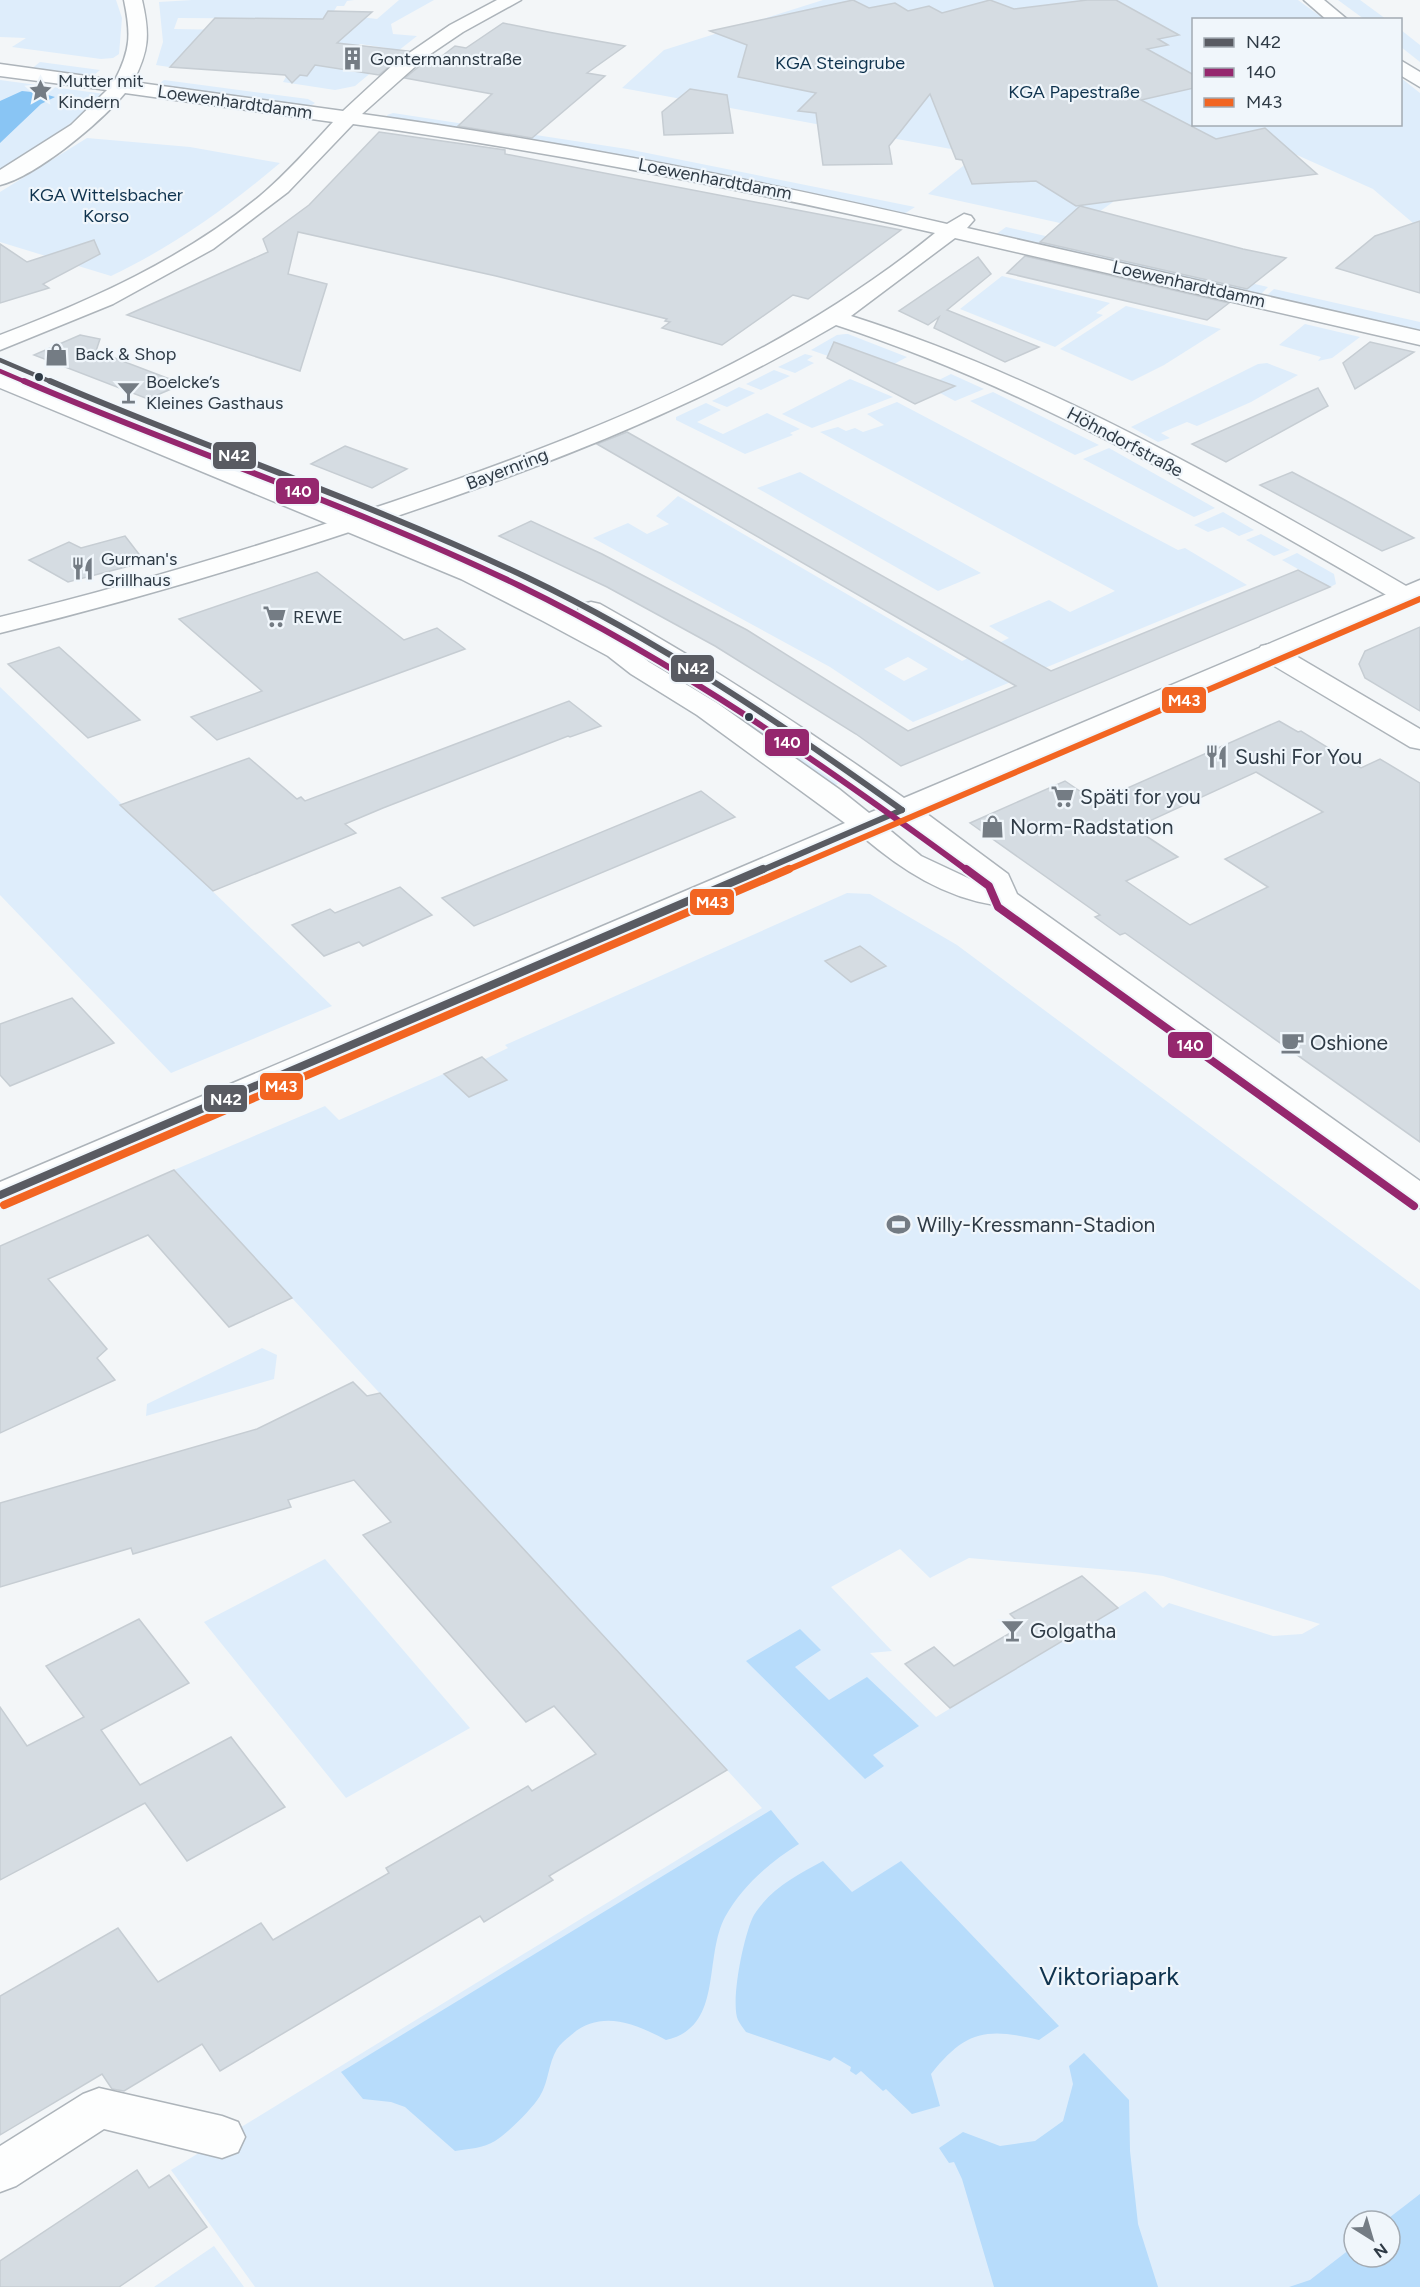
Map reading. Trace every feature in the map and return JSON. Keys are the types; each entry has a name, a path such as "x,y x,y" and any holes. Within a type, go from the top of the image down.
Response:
{"street":[{"path":"0,179 69,135 127,79 136,61 140,16 133,0"},
{"path":"0,344 141,281 214,239 280,189 315,158 356,110 442,38 512,0"},
{"path":"1313,0 1336,18"},
{"name":"Loewenhardtdamm","path":"3,62 356,110 556,134 773,174 970,215 1420,318"},
{"path":"1402,67 1420,81"},
{"name":"Loewenhardtdamm","path":"356,110 744,184 1420,338"},
{"name":"Bayernring","path":"0,625 189,576 351,524 474,482 602,431 728,374 833,317 899,272 970,215"},
{"name":"Höhndorfstraße","path":"833,317 925,350 1068,412 1412,591"},
{"path":"0,360 381,514 483,557 580,604 724,687 820,750 998,880 1004,898"},
{"path":"0,380 470,574 617,650 694,700 816,786 911,862 973,893 1004,898 1420,1197"},
{"path":"0,1196 1412,591"},
{"path":"1270,652 1420,741"},
{"path":"694,700 724,687"},
{"path":"0,2171 99,2108 222,2137"}],"green space":[{"path":"0,0 116,0 122,18 119,54 113,58 101,59 12,47 26,38 0,37"},
{"path":"354,0 347,1 344,6 337,6 334,11 328,11 322,20 361,17 377,19 399,0 434,0 391,24 393,34 417,36 384,62 387,48 360,44 323,66 354,71 379,66 355,86 335,90 283,82 287,75 307,76 315,65 181,56 169,67 156,65 163,42 159,2","holes":["178,18 314,19 237,30 174,29"]},
{"name":"KGA Papestraße","path":"823,0 1298,0 1323,18 1192,18 1192,126 1402,126 1402,79 1420,93 1420,229 1373,189 1297,155 1106,180 1113,202 1078,227 928,194 978,154 622,88 664,50"},
{"path":"1338,0 1360,0 1385,18 1363,18"},
{"path":"1402,31 1420,45 1420,62 1402,48"},
{"path":"40,62 100,70 90,78 30,70"},
{"path":"0,80 105,94 58,134 0,172"},
{"path":"164,80 308,99 315,103 309,107 155,87"},
{"path":"393,113 627,149 915,207 904,214 741,180 388,119 387,115"},
{"name":"KGA Wittelsbacher Korso","path":"87,138 190,147 280,163 200,225 157,252 111,276 0,242 0,192"},
{"path":"1006,227 1268,287 1259,296 995,235"},
{"path":"1002,276 1110,303 1096,313 1103,315 1055,347 960,309"},
{"path":"1274,289 1420,322 1420,333 1265,297"},
{"path":"1126,306 1221,329 1164,365 1132,381 1060,349"},
{"path":"1305,324 1360,337 1332,358 1318,361 1321,357 1279,345"},
{"path":"848,334 907,357 894,364 846,346 828,356 811,350 837,335"},
{"path":"805,354 813,356 807,360 814,363 795,373 778,367"},
{"path":"1267,363 1298,375 1251,402 1197,426 1187,422 1161,433 1170,438 1158,442 1131,427 1258,364"},
{"path":"774,370 790,376 761,390 746,384"},
{"path":"0,371 322,501 316,504 0,376"},
{"path":"951,374 984,389 955,401 940,393 937,381"},
{"path":"850,379 893,397 812,428 782,414"},
{"path":"739,387 755,393 727,407 712,401"},
{"path":"993,392 1099,445 1075,455 970,401"},
{"path":"897,402 1178,550 1185,548 1247,585 913,722 830,667 593,538 628,523 647,534 669,524 656,516 678,496 962,661 1009,638 989,626 1049,600 1070,612 1115,591 820,432 838,427 846,431 855,428 863,432 884,425 867,414","holes":["908,657 928,669 904,681 884,669"]},
{"path":"706,403 721,410 697,422 723,434 767,413 800,429 790,433 793,435 745,454 676,420 676,417"},
{"path":"1109,448 1215,508 1194,517 1083,459"},
{"path":"800,472 981,573 938,591 757,488"},
{"path":"1223,512 1254,530 1239,536 1223,527 1208,532 1194,525"},
{"path":"1261,534 1290,550 1274,556 1246,540"},
{"path":"416,539 583,618 653,657 697,686 689,687 409,542"},
{"path":"1297,553 1334,574 1336,584 1330,587 1282,560"},
{"path":"0,687 332,1006 171,1073 0,895"},
{"path":"718,701 742,711 841,782 834,786 717,704"},
{"name":"Viktoriapark","path":"847,893 870,894 957,945 1420,1290 1420,2287 255,2287 171,2170 762,1808 174,1170 325,1106 339,1120 482,1057 485,1059 508,1048 505,1045","holes":["900,1549 930,1578 969,1558 1135,1572 1163,1576 1320,1624 1302,1634 1273,1636 1169,1603 1163,1608 1145,1591 936,1717 870,1653 892,1651 831,1587"]},
{"path":"262,1348 277,1355 274,1379 146,1416 147,1404"},
{"path":"325,1559 470,1728 346,1798 204,1622"},
{"path":"214,2246 244,2287 154,2287"}],"shaded area":[{"path":"22,91 55,97 41,104 0,143 0,101"},
{"path":"800,1629 821,1650 795,1667 829,1700 867,1677 919,1726 873,1755 884,1766 865,1779 746,1661"},
{"path":"771,1810 799,1844 748,1885 725,1917 719,1934 704,2006 697,2021 684,2033 666,2040 642,2028 605,2021 581,2028 558,2047 540,2096 519,2120 491,2143 455,2151 405,2107 391,2102 363,2099 341,2072"},
{"path":"823,1861 852,1892 901,1861 1059,2026 1039,2040 991,2034 966,2041 943,2060 931,2074 940,2106 912,2114 886,2089 883,2091 861,2071 856,2075 850,2071 851,2067 834,2057 830,2061 746,2032 738,2020 736,2011 737,1984 742,1951 754,1915 776,1890"},
{"path":"1084,2053 1129,2100 1130,2151 1138,2224 1158,2287 994,2287 962,2179 954,2162 949,2163 939,2148 963,2132 1000,2146 1035,2141 1063,2121 1073,2084 1069,2066"},
{"path":"1420,2194 1420,2287 1289,2287 1310,2280 1342,2255 1342,2269 1402,2269 1401,2209"}],"building":[{"name":"KGA Papestraße","path":"853,0 869,8 895,3 908,11 929,6 942,13 990,0 1014,9 1087,0 1116,0 1179,35 1158,39 1168,45 1147,49 1192,74 1192,88 1141,100 1216,139 1265,128 1317,174 1076,206 1036,181 972,184 962,160 956,159 930,94 889,146 892,164 823,165 816,113 798,111 816,93 738,77 747,45 710,31"},
{"path":"328,11 372,12 337,43 408,51 379,75 315,65 307,76 300,75 292,83 285,75 170,67 215,18 323,19"},
{"path":"503,23 625,46 587,73 605,76 532,138 458,126 492,94 405,78 433,55 442,56 455,46 466,48"},
{"path":"690,89 727,95 733,133 664,135 662,112"},
{"path":"379,132 505,150 505,154 901,230 808,299 793,295 722,345 662,328 670,322 665,321 667,319 496,276 298,232 288,274 327,284 300,371 127,315 268,252 263,239 309,205"},
{"path":"1080,206 1286,258 1247,289 1040,242"},
{"path":"1420,221 1420,293 1336,268 1375,236"},
{"path":"94,240 100,254 43,284 49,288 0,303 0,244 27,262"},
{"path":"1025,256 1229,303 1207,320 1007,273"},
{"path":"978,257 991,274 947,310 1039,347 1005,362 934,328 939,317 928,325 899,311"},
{"path":"80,335 100,339 96,351 183,384 148,399 34,355"},
{"path":"834,342 955,386 915,404 827,358"},
{"path":"1370,342 1414,352 1355,389 1343,363"},
{"path":"1318,388 1328,406 1226,462 1192,444"},
{"path":"627,432 1051,671 1298,570 1330,587 901,766 856,734 715,646 607,587 499,536 531,521 602,554 747,630 908,731 1016,686 597,444"},
{"path":"345,446 407,469 372,488 311,464"},
{"path":"1292,472 1414,538 1382,551 1260,485"},
{"path":"125,536 145,562 68,582 29,560 69,542 81,548"},
{"path":"317,572 404,640 437,628 465,649 217,740 191,717 262,691 179,619"},
{"path":"1420,627 1420,711 1365,678 1359,664 1365,651"},
{"path":"59,647 140,720 88,738 8,664"},
{"path":"569,701 601,726 568,736 345,824 356,833 213,891 120,805 249,758 297,799 301,797 305,801"},
{"path":"1279,721 1298,732 1301,731 1361,768 1380,759 1420,783 1420,1142 1125,933 1120,935 1095,917 1100,915 970,823 1065,781 1096,802","holes":["1256,772 1323,812 1225,859 1268,887 1190,925 1126,881 1178,857 1134,828"]},
{"path":"701,791 735,817 474,926 442,898"},
{"path":"400,887 432,915 363,946 359,942 324,956 292,925 330,909 335,913"},
{"path":"860,946 886,966 851,982 825,961"},
{"path":"72,998 114,1043 10,1086 0,1075 0,1024"},
{"path":"482,1057 507,1080 469,1097 444,1074"},
{"path":"174,1170 292,1298 229,1327 148,1235 48,1279 107,1349 97,1358 115,1380 0,1433 0,1246"},
{"path":"353,1382 367,1396 380,1393 727,1770 549,1876 553,1880 484,1922 480,1916 220,2071 202,2044 124,2091 112,2089 102,2074 0,2135 0,1996 118,1928 158,1982 261,1923 273,1940 389,1873 386,1868 528,1786 532,1791 596,1754 554,1706 526,1722 363,1535 391,1522 354,1480 288,1500 291,1507 133,1554 131,1548 0,1587 0,1503 257,1429"},
{"path":"1082,1576 1118,1608 950,1708 905,1664 934,1647 954,1666 1022,1626 1010,1614"},
{"path":"139,1619 189,1683 101,1730 140,1785 231,1737 285,1807 187,1861 145,1803 0,1880 0,1707 27,1746 84,1717 46,1666"},
{"path":"137,2170 149,2188 169,2175 207,2227 119,2287 0,2287 0,2261"}],"transit line":[{"name":"N42","path":"0,360 132,415 396,519 526,577 625,628 720,685 812,746 902,810"},
{"name":"140","path":"0,371 392,529 520,586 643,652 761,725 876,804 989,886 998,907 1414,1206"},
{"name":"M43","path":"4,1205 1420,599"},
{"name":"N42","path":"0,1195 902,810"}],"place":[{"name":"Gontermannstraße","path":"352,59"},
{"name":"Mutter mit Kindern","path":"40,91"},
{"name":"Back & Shop","path":"57,354"},
{"name":"Boelcke’s Kleines Gasthaus","path":"128,392"},
{"name":"Gurman's Grillhaus","path":"83,569"},
{"name":"REWE","path":"275,617"},
{"name":"Sushi For You","path":"1217,756"},
{"name":"Späti for you","path":"1062,796"},
{"name":"Norm-Radstation","path":"992,826"},
{"name":"Oshione","path":"1292,1042"},
{"name":"Willy-Kressmann-Stadion","path":"899,1224"},
{"name":"Golgatha","path":"1012,1630"}],"park label":[{"name":"KGA Steingrube","path":"840,63"}]}
